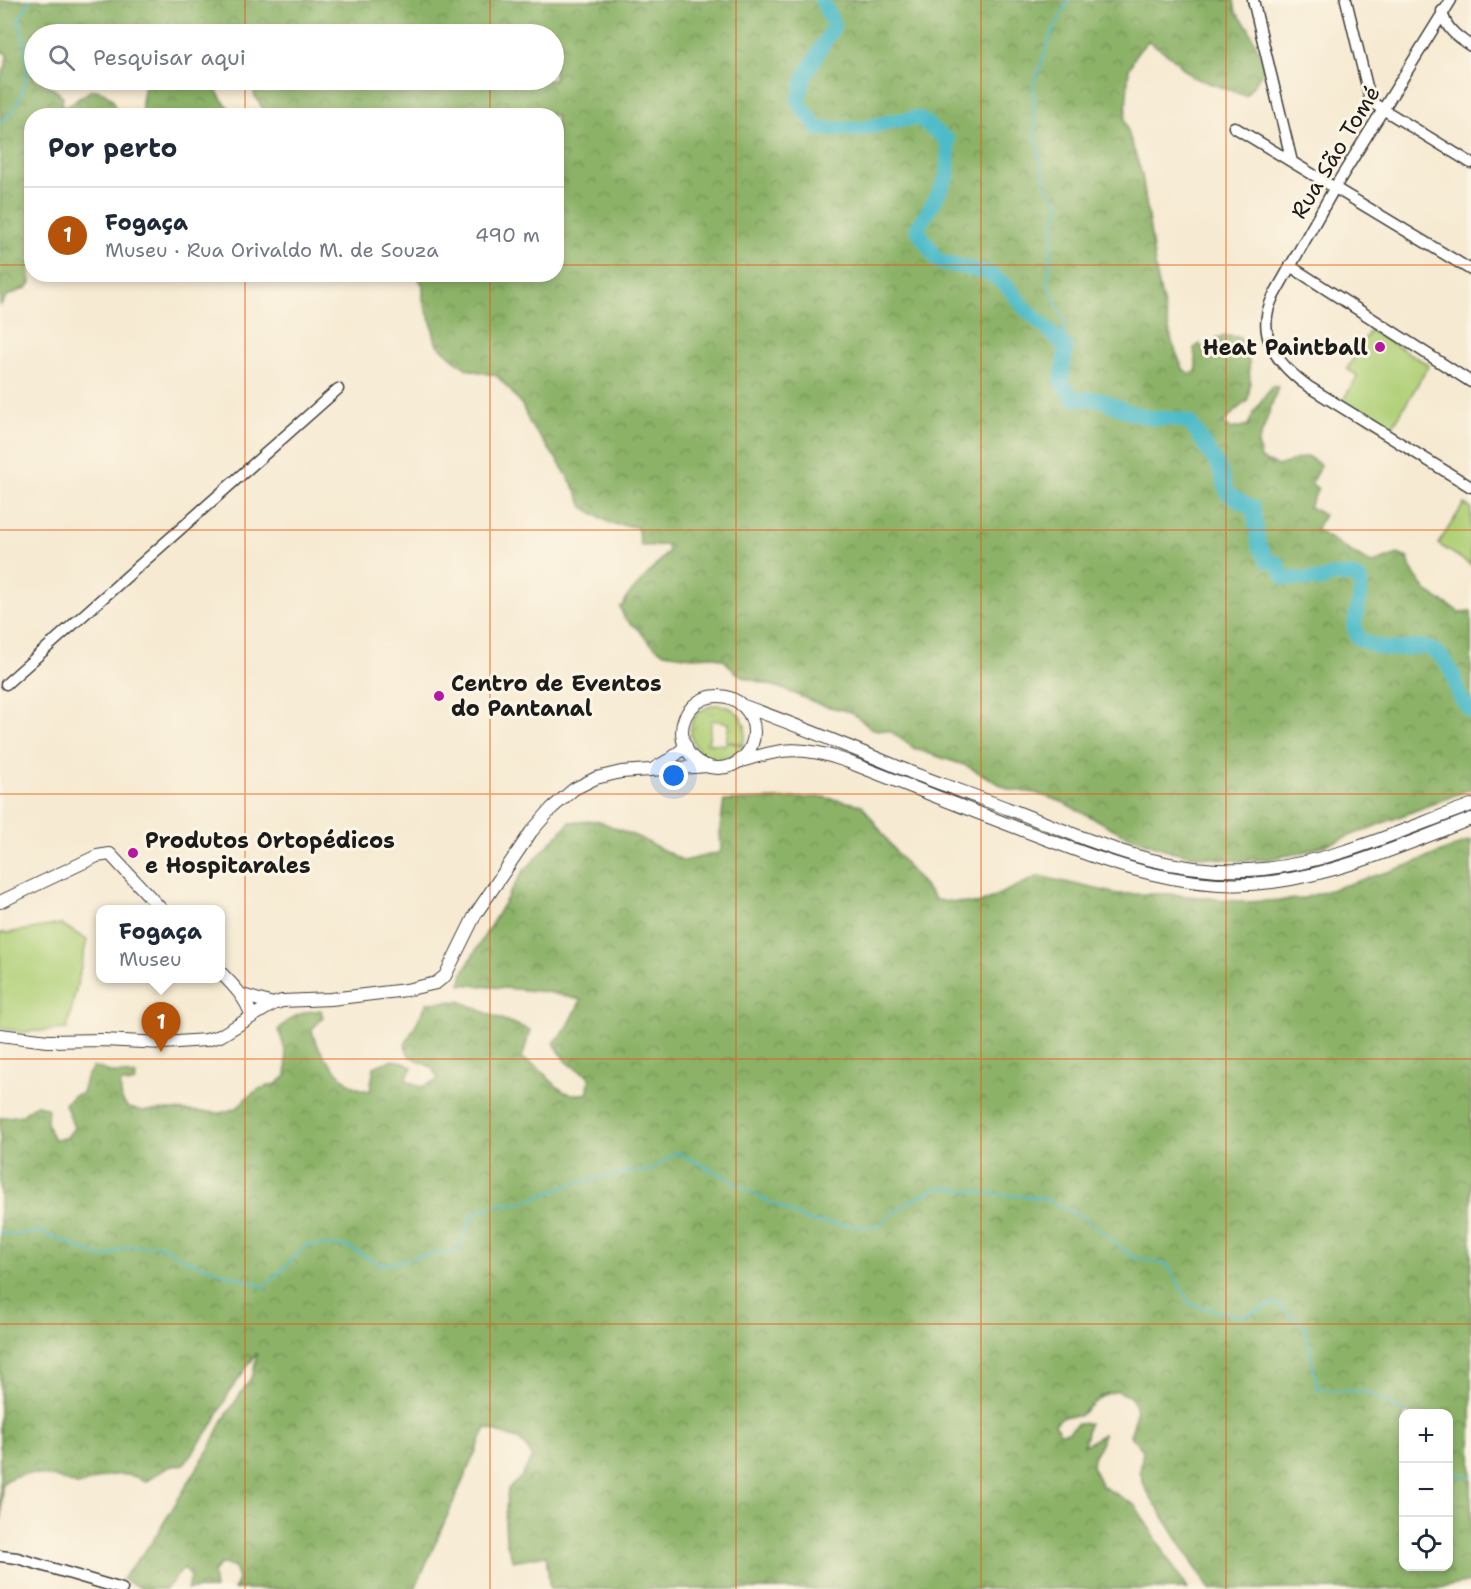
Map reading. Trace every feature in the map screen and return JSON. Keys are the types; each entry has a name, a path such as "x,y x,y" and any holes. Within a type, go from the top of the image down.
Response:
{"main road":[{"path":"1471,805 1329,856 1262,869 1217,870 1179,866 1141,858 1078,836 733,700 718,697 706,699 695,705 687,714 683,726 686,746 693,758 701,764 722,768 762,754 784,750 817,752 846,761 1070,849 1137,871 1182,881 1222,885 1269,883 1303,877 1362,860 1471,819"},
{"path":"738,762 749,750 754,735 751,718 741,705"},
{"path":"651,770 672,758 686,746"},
{"path":"0,1035 48,1041 103,1040 163,1043 206,1040 220,1036 273,1004 282,1001 331,999 406,990 436,983 445,976 475,915 531,832 552,808 574,789 596,778 621,772 708,766"},
{"path":"0,902 97,856 110,854 158,905"},
{"path":"225,977 242,995 249,1006 252,1017"},
{"path":"242,995 273,1004"}],"street":[{"path":"1253,0 1292,162"},
{"path":"1346,0 1370,99 1376,105 1471,163"},
{"path":"1444,0 1442,14 1450,30 1471,46"},
{"name":"Rua São Tomé","path":"1451,0 1335,187 1290,266 1269,306 1266,329 1271,347 1279,361 1291,374 1471,487"},
{"path":"1234,127 1471,270"},
{"path":"1290,266 1471,382"},
{"path":"6,684 338,389"},
{"path":"0,1556 17,1558 106,1587 122,1589"}],"green space":[{"path":"0,0 1234,0 1236,12 1248,27 1263,62 1263,71 1246,96 1192,77 1172,57 1148,41 1137,53 1129,69 1125,122 1142,175 1157,277 1172,342 1182,367 1192,374 1197,370 1194,348 1200,344 1205,353 1215,348 1217,338 1240,337 1249,362 1248,400 1223,424 1231,429 1248,425 1272,386 1278,387 1258,444 1261,459 1278,466 1307,456 1321,465 1311,483 1318,489 1309,507 1324,515 1316,530 1371,564 1398,554 1408,558 1411,569 1427,592 1460,612 1471,611 1471,789 1300,853 1242,861 1188,855 1127,836 1062,802 1035,793 1010,790 967,766 915,749 890,731 872,729 851,712 821,705 783,689 744,677 735,672 724,660 713,656 692,657 664,653 649,642 624,618 620,607 668,552 667,545 641,546 637,527 611,524 583,507 576,490 558,461 530,424 522,405 509,389 497,376 467,369 436,343 423,300 421,282 564,282 564,108 263,108 254,94 255,90 564,90 564,24 24,24 24,90 55,90 63,97 61,107 67,106 92,90 98,90 113,100 115,108 24,108 24,282 31,283 27,288 7,296 0,306 0,80 6,65 7,54 0,51"},
{"path":"144,90 217,90 229,108 142,108"},
{"path":"1370,330 1429,365 1389,433 1341,403 1358,376 1347,369"},
{"path":"1464,504 1471,508 1471,565 1438,544"},
{"path":"714,705 735,711 740,716 745,729 743,744 726,741 729,723 712,720 708,743 725,745 726,742 743,745 731,757 718,761 706,757 697,748 692,737 692,724 699,713"},
{"path":"823,797 862,805 899,856 936,900 978,904 1039,876 1118,894 1170,894 1247,902 1301,899 1406,866 1471,840 1471,1582 1434,1589 1209,1589 1145,1488 1140,1471 1143,1450 1130,1435 1135,1416 1134,1402 1118,1391 1101,1397 1079,1416 1063,1416 1055,1424 1060,1433 1069,1432 1077,1424 1089,1423 1084,1446 1103,1434 1102,1442 1093,1457 1092,1466 1102,1486 1135,1505 1187,1589 550,1589 546,1555 513,1561 506,1541 508,1489 521,1477 533,1457 520,1440 486,1428 415,1589 234,1589 238,1579 234,1566 221,1564 213,1573 215,1589 187,1589 191,1577 184,1568 166,1589 143,1589 122,1579 152,1542 212,1444 223,1420 253,1375 257,1353 230,1391 211,1427 184,1464 168,1467 145,1482 139,1478 119,1474 78,1485 38,1474 15,1476 2,1484 0,1523 0,1118 23,1115 36,1104 48,1109 48,1125 54,1139 66,1138 74,1128 65,1104 74,1095 82,1093 86,1078 93,1067 136,1076 135,1082 128,1084 123,1082 120,1086 122,1100 128,1108 144,1111 220,1113 237,1108 259,1089 276,1084 286,1076 287,1064 278,1030 297,1015 321,1010 323,1018 312,1029 317,1044 328,1061 349,1083 357,1088 370,1091 374,1067 393,1060 412,1067 406,1080 421,1087 438,1080 433,1068 409,1056 405,1045 427,1003 460,1001 530,1030 522,1059 537,1068 565,1092 588,1093 589,1076 566,1062 554,1043 568,1026 581,1000 547,992 460,984 464,970 522,873 570,822 598,821 640,838 684,861 721,852 720,828 724,801"},
{"path":"61,924 87,940 67,1029 22,1032 0,1028 0,933"}],"waterway":[{"path":"24,42 19,20 30,0"},
{"path":"822,0 834,26 805,76 798,101 818,129 860,129 893,121 919,118 948,141 948,175 917,229 939,262 989,273 1007,286 1024,307 1066,347 1061,382 1074,399 1099,399 1132,413 1190,423 1219,467 1228,494 1253,508 1259,545 1268,561 1277,563 1285,578 1321,580 1331,576 1350,575 1360,579 1361,591 1354,627 1359,639 1374,646 1386,648 1422,647 1434,651 1448,665 1458,692 1471,711"},
{"path":"1066,347 1064,321 1048,284 1054,222 1061,205 1045,185 1036,136 1033,87 1051,35 1069,0"},
{"path":"0,124 17,104 24,88"},
{"path":"0,1232 13,1236 38,1231 104,1258 127,1247 162,1245 186,1260 265,1287 307,1245 346,1246 382,1265 426,1255 457,1252 474,1213 497,1205 520,1203 577,1183 629,1172 649,1171 677,1152 763,1199 811,1222 876,1227 908,1202 938,1187 1043,1198 1084,1218 1131,1256 1168,1265 1190,1304 1242,1317 1275,1303 1305,1326 1318,1389 1368,1392 1399,1409"},
{"path":"1453,1474 1471,1476"}],"place":[{"name":"Heat Paintball","path":"1380,347"},
{"name":"Centro de Eventos do Pantanal","path":"439,696"},
{"name":"Produtos Ortopédicos e Hospitarales","path":"133,853"},
{"name":"Fogaça","path":"161,1052"}]}
